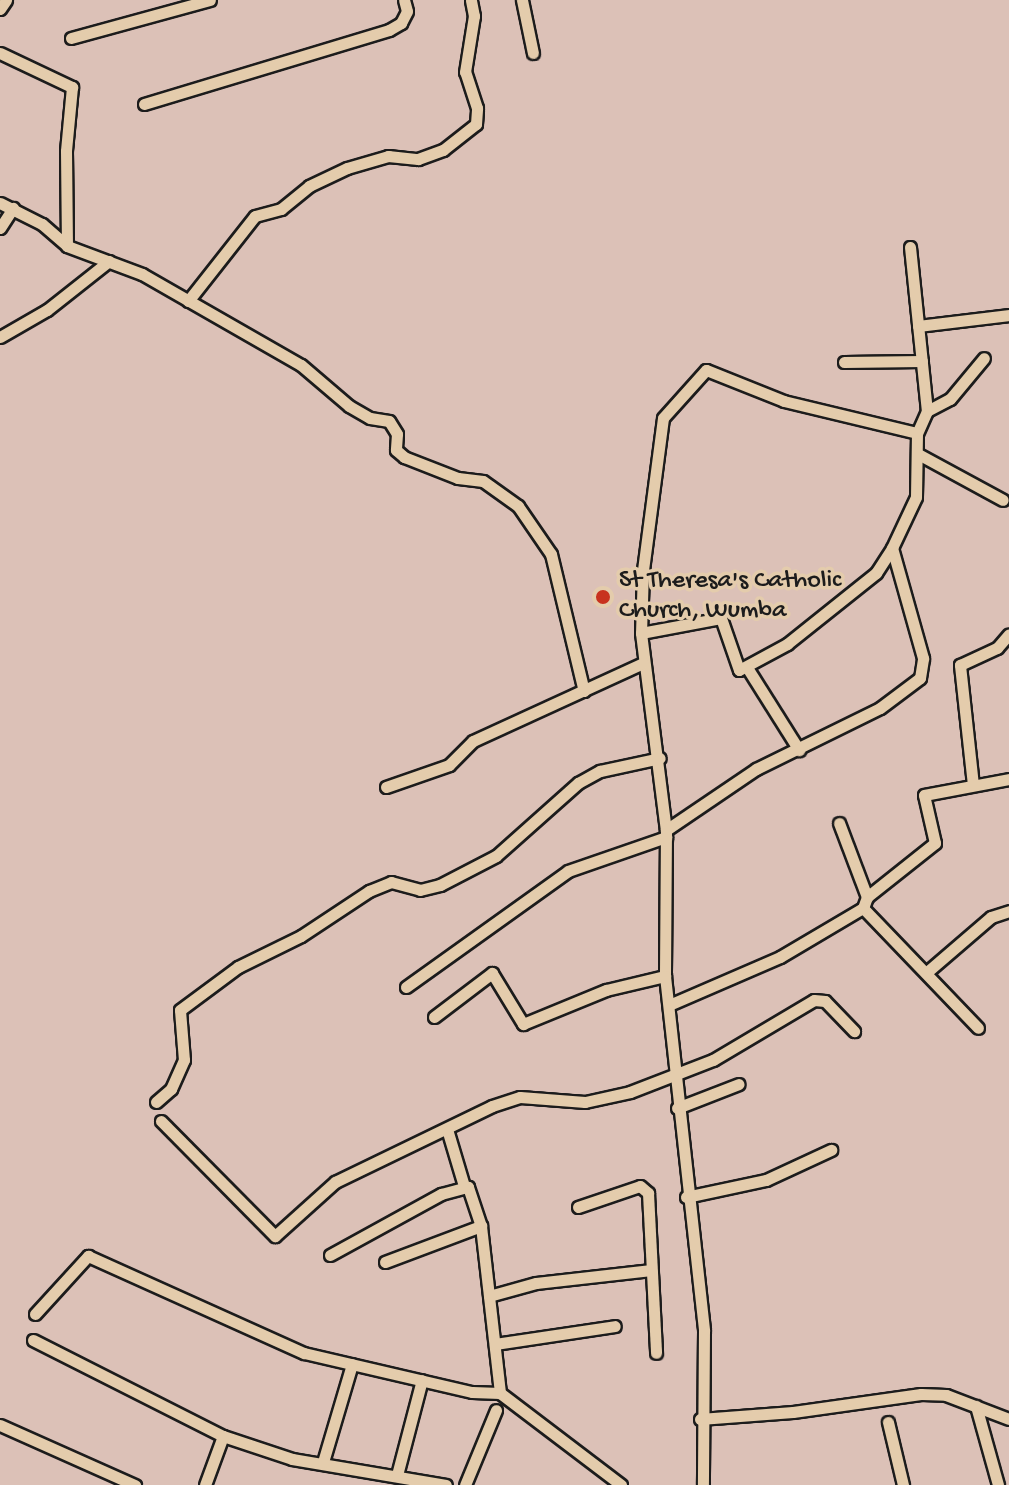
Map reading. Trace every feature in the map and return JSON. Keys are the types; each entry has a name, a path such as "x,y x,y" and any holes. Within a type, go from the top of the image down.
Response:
{"street":[{"path":"0,9 6,0"},
{"path":"71,38 210,0"},
{"path":"144,104 389,30 401,23 407,11 404,0"},
{"path":"188,301 255,216 281,209 309,186 347,168 388,156 418,159 443,150 476,124 477,108 465,72 474,16 471,0"},
{"path":"522,0 533,53"},
{"path":"0,53 72,87 66,151 67,246"},
{"path":"0,203 13,208 67,246 109,261 188,301 301,365 349,406 370,418 389,421 397,434 396,450 404,457 458,478 483,481 518,506 551,554 584,691"},
{"path":"0,228 13,208"},
{"path":"748,669 876,573 892,548 916,497 920,455 917,433 927,411 910,247"},
{"path":"0,337 47,310 109,261"},
{"path":"918,326 1009,315"},
{"path":"927,411 950,399 984,358"},
{"path":"844,362 922,361"},
{"path":"703,1485 700,1419 704,1331 673,1075 665,976 666,834 660,758 643,663 641,633 643,570 663,418 706,370 784,401 917,433"},
{"path":"920,455 1003,500"},
{"path":"406,987 568,871 666,834 756,769 880,708 920,678 923,658 892,548"},
{"path":"641,633 721,618 734,666 748,669 799,750"},
{"path":"973,785 960,665 997,648 1009,634"},
{"path":"386,787 449,765 473,741 643,663"},
{"path":"156,1102 171,1089 184,1060 180,1010 238,967 301,936 369,891 391,882 428,890 451,880 506,849 578,783 600,771 660,758"},
{"path":"669,1005 780,957 865,903 935,843 924,795 1009,779"},
{"path":"839,823 865,903 978,1028"},
{"path":"927,972 991,917 1009,911"},
{"path":"434,1017 492,973 523,1024 606,990 665,976"},
{"path":"161,1121 275,1236 335,1182 515,1098 585,1102 673,1075 741,1046 814,1000 825,1001 854,1031"},
{"path":"677,1108 739,1084"},
{"path":"447,1129 464,1186 474,1193 481,1226 500,1393"},
{"path":"686,1197 766,1180 831,1150"},
{"path":"330,1255 379,1225 464,1186"},
{"path":"578,1207 633,1188 644,1189 656,1353"},
{"path":"385,1262 481,1226"},
{"path":"35,1314 88,1256 304,1353 422,1380 500,1393 621,1485"},
{"path":"489,1296 536,1283 651,1270"},
{"path":"495,1344 615,1326"},
{"path":"33,1340 223,1436 292,1459 446,1485"},
{"path":"323,1462 352,1364"},
{"path":"397,1475 422,1380"},
{"path":"700,1419 805,1411 921,1394 946,1395 1009,1419"},
{"path":"976,1406 998,1485"},
{"path":"465,1485 496,1410"},
{"path":"888,1422 903,1485"},
{"path":"0,1425 135,1485"},
{"path":"205,1485 223,1436"},
{"path":"358,1485 363,1472"}],"place":[{"name":"St Theresa's Catholic Church, Wumba","path":"603,597"}]}
